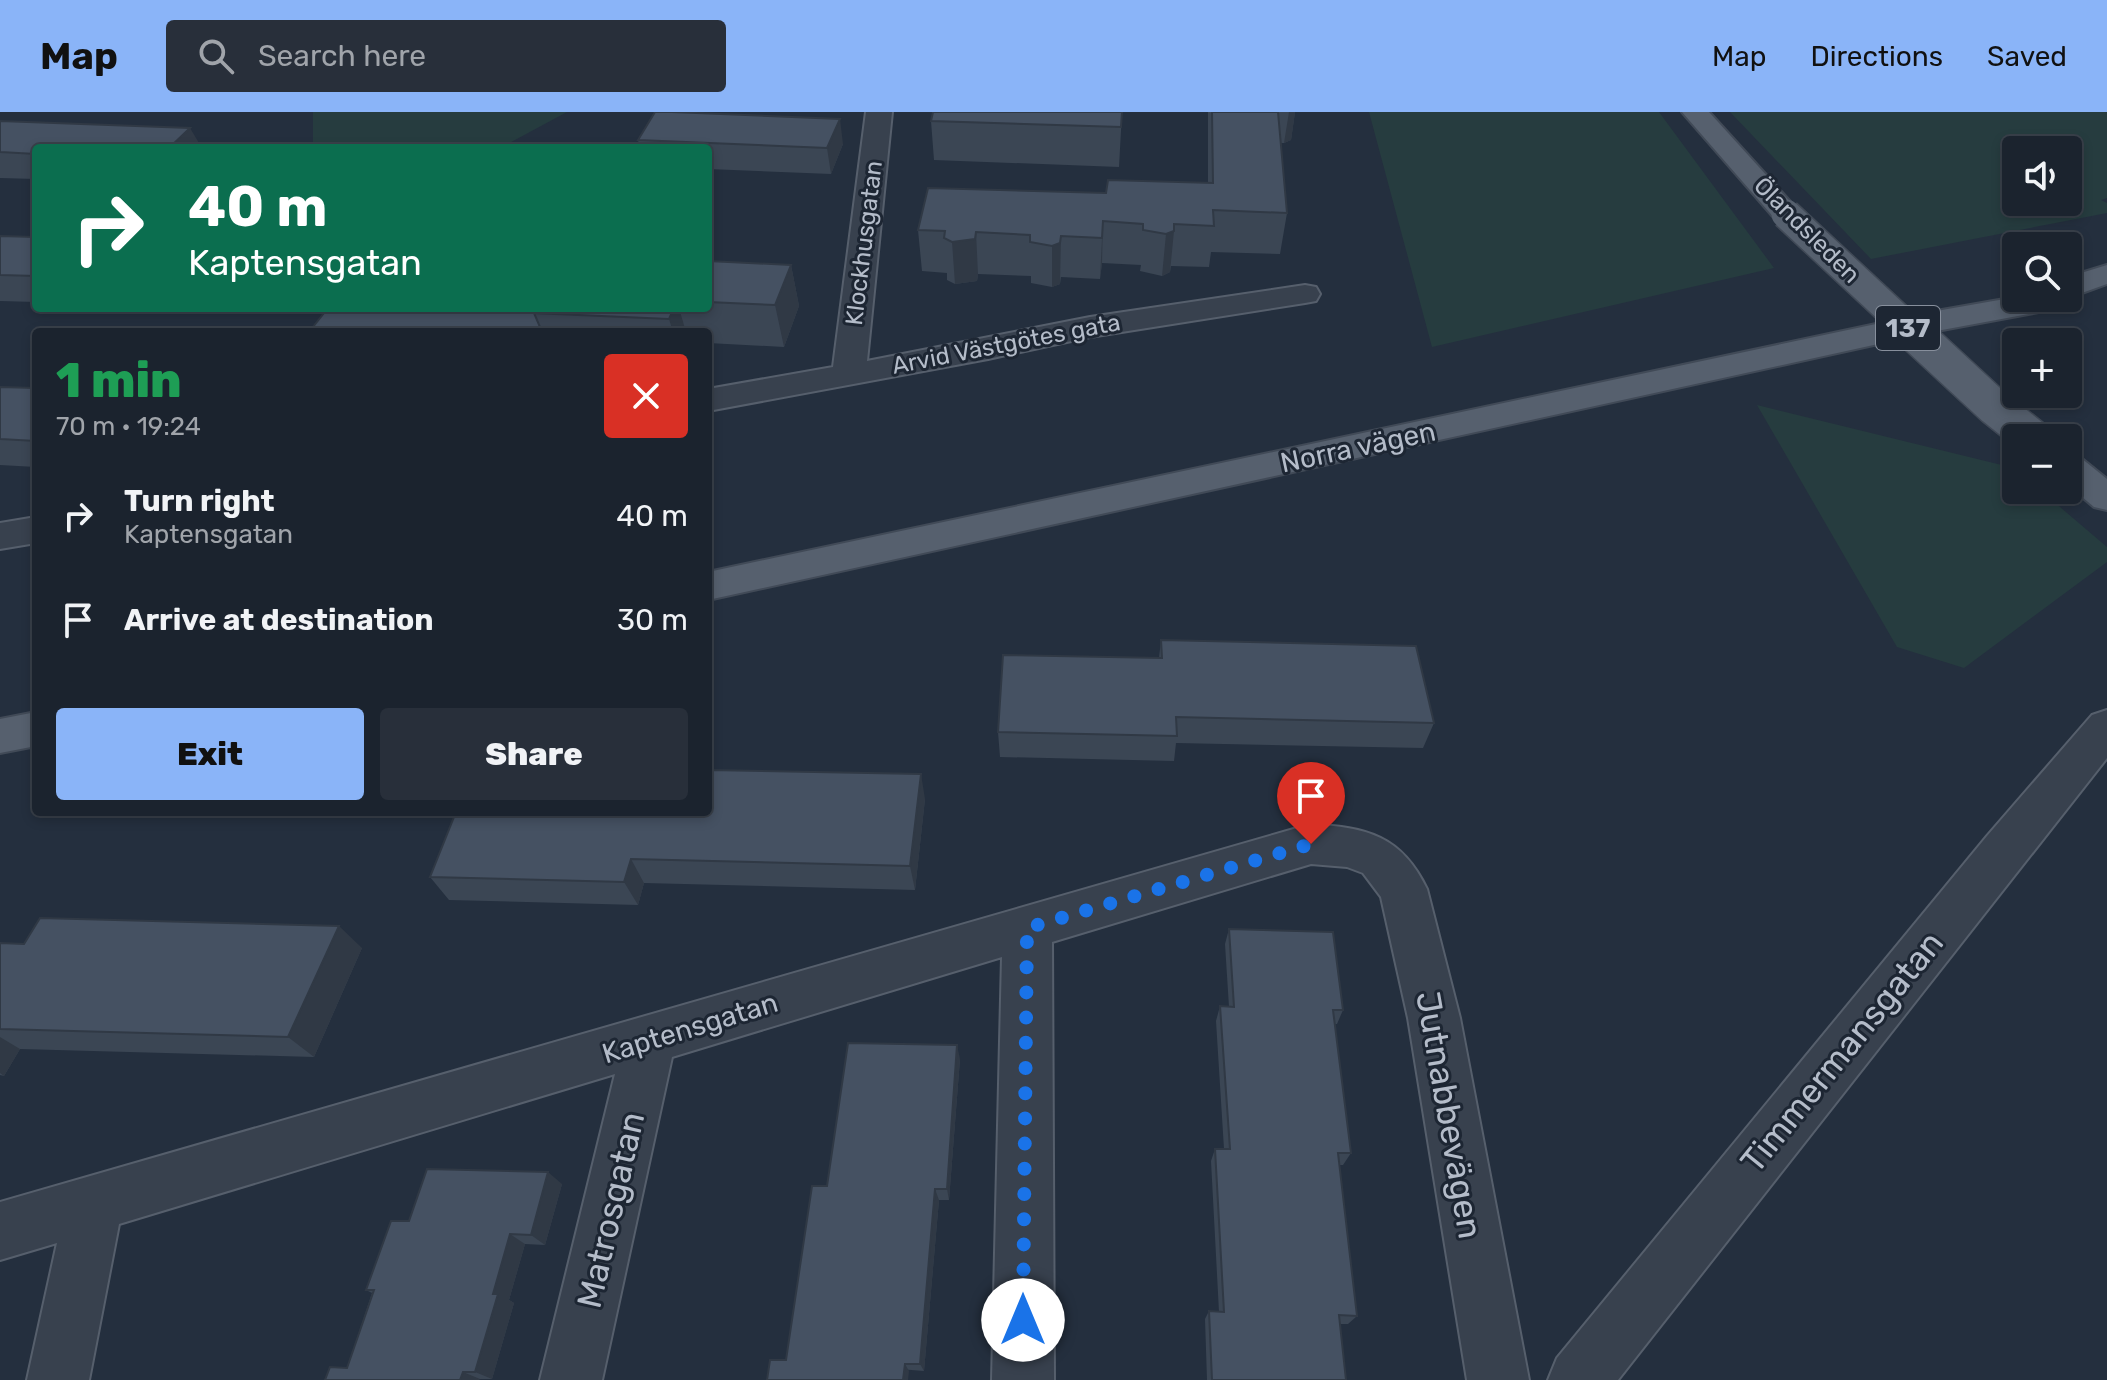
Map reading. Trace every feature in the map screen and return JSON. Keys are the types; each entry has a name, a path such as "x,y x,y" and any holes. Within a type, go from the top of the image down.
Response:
{"main road":[{"name":"Ölandsleden","path":"1695,112 1786,214 2015,424"},
{"path":"2082,282 2107,274"},
{"name":"Norra vägen","path":"2082,296 2107,292"},
{"name":"Norra vägen","path":"712,585 2002,306"},
{"path":"2082,477 2107,498"},
{"path":"0,736 32,730"}],"street":[{"name":"Klockhusgatan","path":"849,373 879,112"},
{"name":"Arvid Västgötes gata","path":"712,399 988,349 1090,327 1305,294"},
{"path":"0,536 32,531"},
{"name":"Timmermansgatan","path":"1579,1380 2004,850 2107,727"},
{"name":"Kaptensgatan","path":"0,1231 1311,844 1350,847 1380,859"},
{"name":"Jutnabbevägen","path":"1380,859 1403,889 1434,1018 1498,1380"},
{"path":"1023,1380 1027,928"},
{"name":"Matrosgatan","path":"571,1380 650,1039"},
{"path":"58,1380 94,1205"}],"green space":[{"path":"313,112 567,112 507,144 313,144"},
{"path":"1369,112 1659,112 1774,268 1432,347"},
{"path":"1730,112 2107,112 2107,198 2101,200 2107,203 2107,213 1871,259"},
{"path":"1757,405 2002,465 2002,504 2056,504 2107,547 2107,562 1964,668 1897,647"}],"building":[{"path":"655,112 840,119 827,148 638,140"},
{"path":"933,112 1122,112 1121,127 931,121"},
{"path":"1212,112 1278,112 1287,213 1213,210 1214,226 1174,224 1174,231 1166,234 1143,230 1143,224 1103,221 1102,238 1061,236 1060,243 1052,246 1030,242 1030,235 976,232 975,239 952,242 944,238 945,231 918,230 928,188 1106,193 1108,180 1213,183"},
{"path":"0,121 190,128 173,144 32,144 32,154 0,152"},
{"path":"0,236 32,237 32,276 0,275"},
{"path":"712,261 791,265 775,305 712,302"},
{"path":"325,312 534,312 540,327 539,328 312,328"},
{"path":"535,312 672,312 669,319"},
{"path":"0,387 32,388 32,441 0,439"},
{"path":"1161,640 1416,646 1434,723 1176,717 1177,736 998,732 1003,655 1162,658"},
{"path":"712,770 921,774 910,866 631,859 624,882 430,877 454,816 712,816"},
{"path":"40,918 339,926 288,1037 0,1029 0,943 24,944"},
{"path":"1229,929 1333,932 1343,1010 1333,1010 1351,1153 1338,1153 1357,1316 1339,1315 1346,1380 1212,1380 1209,1311 1224,1312 1215,1149 1230,1149 1220,1006 1234,1007"},
{"path":"848,1043 957,1045 947,1189 935,1189 920,1364 905,1364 903,1380 767,1380 770,1360 786,1360 812,1186 827,1186"},
{"path":"427,1169 548,1172 531,1235 510,1234 493,1294 498,1294 475,1372 463,1372 460,1380 325,1380 330,1367 347,1368 374,1290 366,1290 391,1221 409,1221"}],"route":[{"path":"1023,1320 1027,928 1311,844"}]}
